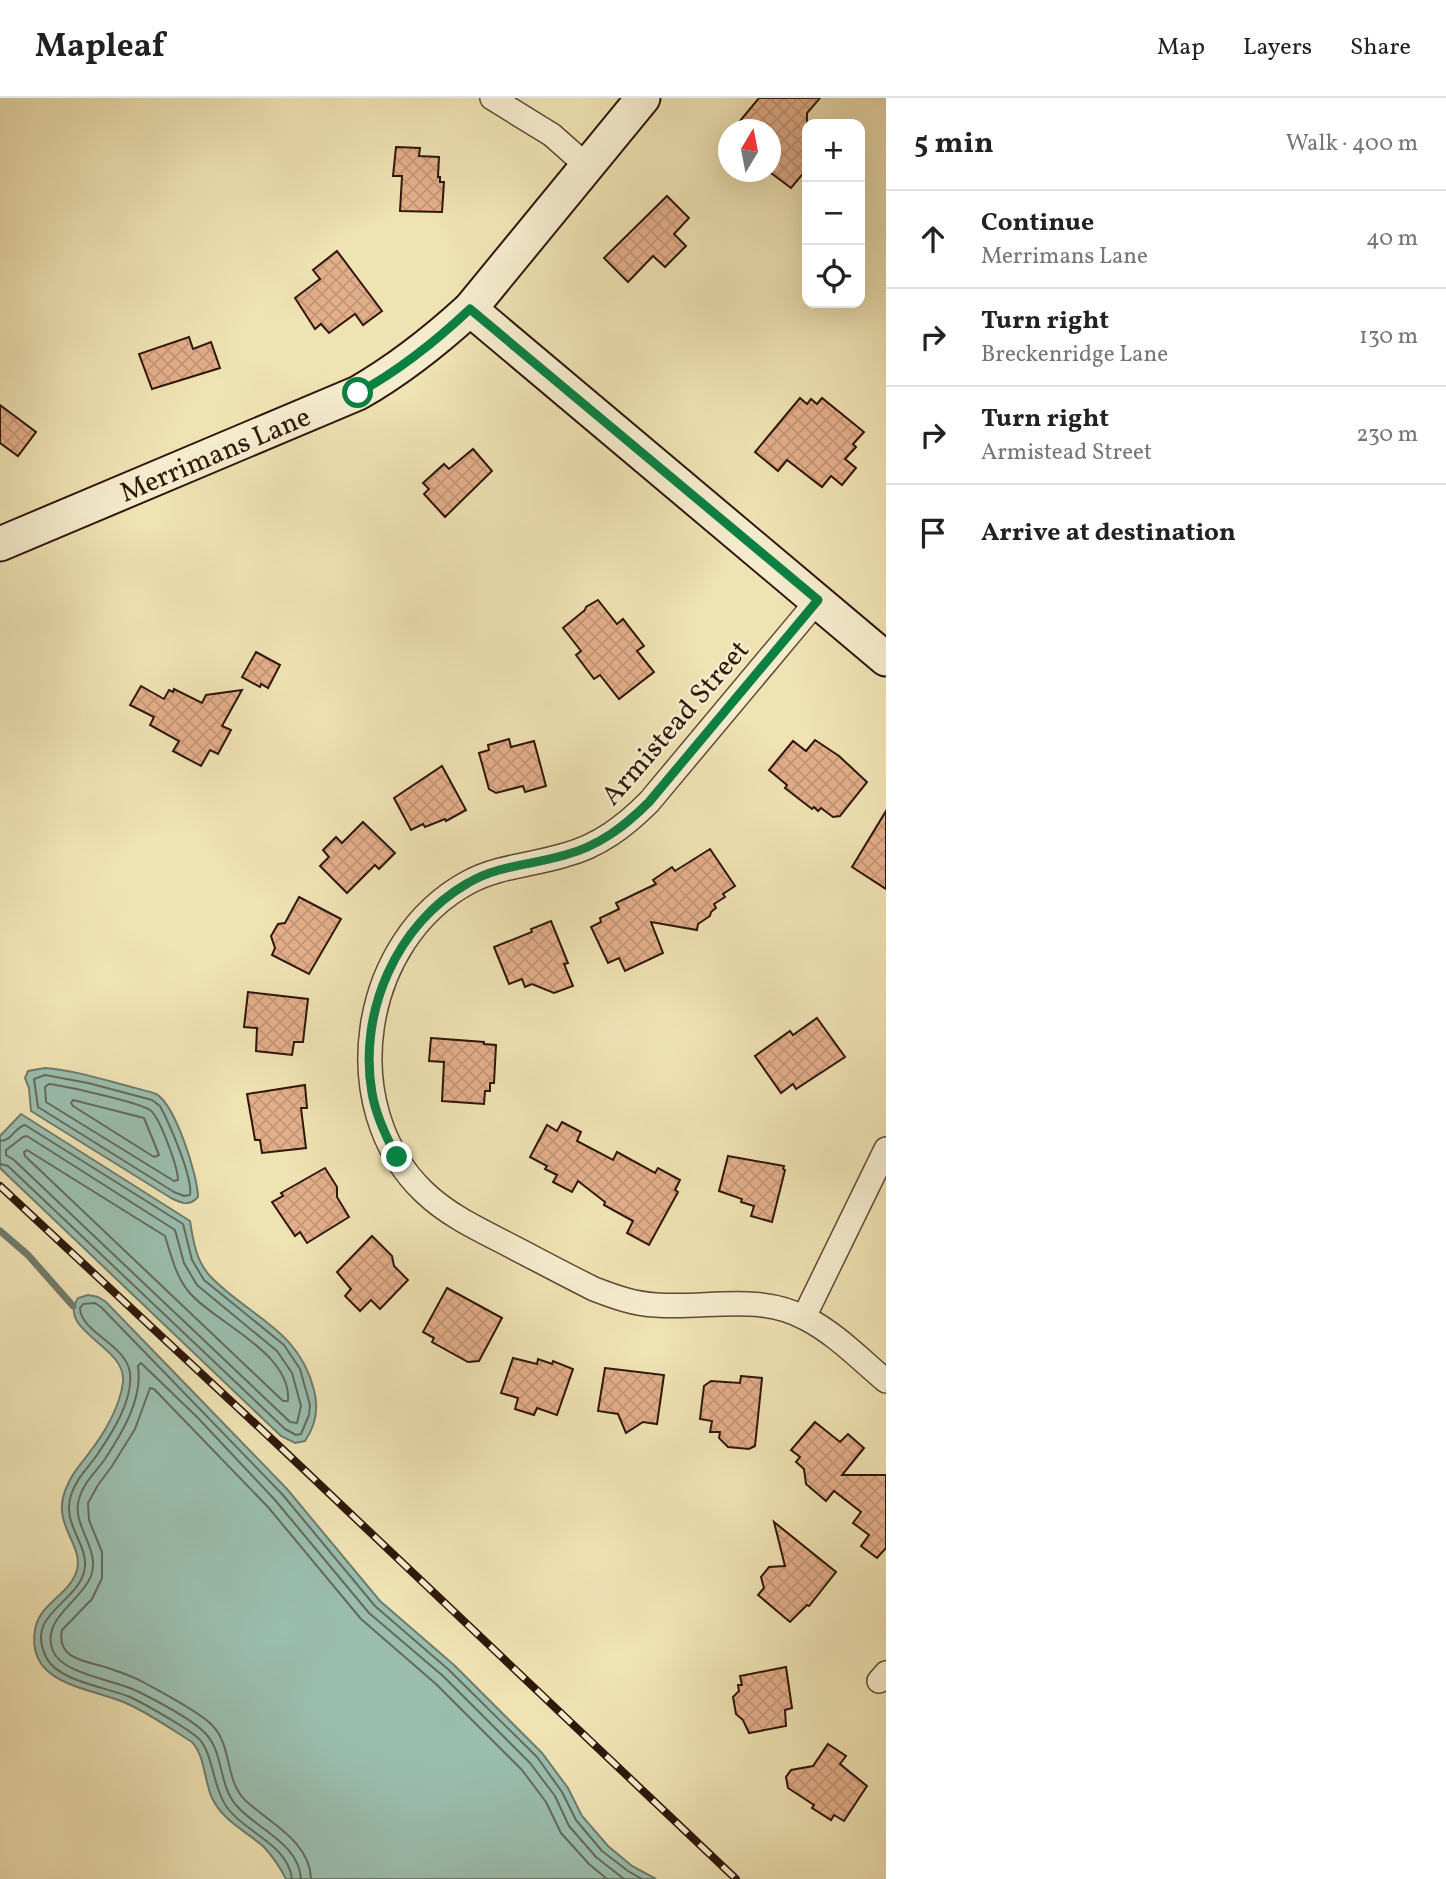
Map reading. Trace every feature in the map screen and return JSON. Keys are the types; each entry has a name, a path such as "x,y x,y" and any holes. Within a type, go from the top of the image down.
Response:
{"main road":[{"name":"Merrimans Lane","path":"0,544 358,393 394,373 440,338 470,309 643,98"},
{"path":"470,309 886,659"}],"street":[{"path":"492,98 552,135 588,167"},
{"name":"Armistead Street","path":"818,600 649,802 630,821 587,848 516,865 469,882 428,914 410,935 386,979 372,1024 372,1094 386,1138 417,1184 441,1207 463,1221 616,1298 660,1306 744,1303 767,1305 804,1317 886,1381"},
{"path":"804,1317 886,1149"}],"water":[{"path":"45,1068 85,1075 156,1094 171,1111 178,1125 190,1158 198,1197 188,1203 171,1198 31,1111 29,1088 25,1078 28,1071"},
{"path":"21,1114 190,1221 196,1250 205,1270 225,1290 285,1338 307,1369 314,1390 316,1410 312,1429 305,1441 295,1443 281,1436 0,1168 0,1136"},
{"path":"88,1295 106,1302 287,1489 380,1601 454,1665 542,1753 568,1788 582,1816 608,1846 632,1866 656,1879 286,1879 264,1847 217,1806 209,1791 202,1761 192,1742 136,1708 64,1682 51,1674 41,1663 35,1649 35,1630 42,1613 73,1579 78,1560 64,1521 63,1498 72,1476 110,1420 119,1401 123,1382 121,1369 115,1358 76,1320 74,1310 78,1298"}],"building":[{"path":"759,98 820,98 807,113 807,119 802,119 802,175 791,188 781,180 781,119 742,119"},
{"path":"396,147 420,148 419,156 439,157 438,177 440,182 444,182 442,212 400,211 402,176 393,176"},
{"path":"667,196 689,218 674,234 686,246 665,267 653,256 628,282 604,258"},
{"path":"337,251 382,311 363,325 355,314 329,333 321,324 315,329 295,298 320,279 313,270"},
{"path":"189,337 193,349 211,342 220,368 152,389 139,354"},
{"path":"800,398 807,404 811,399 817,404 822,398 864,432 845,459 856,468 842,485 831,476 822,487 787,460 778,471 755,452"},
{"path":"0,405 36,432 18,456 0,443"},
{"path":"473,449 492,471 445,517 424,494 429,489 423,483 444,464 449,469"},
{"path":"598,600 617,624 623,619 644,646 637,651 654,672 619,699 600,675 594,679 576,655 581,651 563,628"},
{"path":"256,652 280,665 268,688 261,684 260,687 242,677"},
{"path":"141,686 164,699 169,690 173,692 174,689 202,703 206,695 242,690 222,726 231,730 218,754 210,750 201,766 173,751 179,741 150,725 154,717 130,705"},
{"path":"509,739 511,747 534,741 546,786 525,792 523,786 496,793 489,789 479,753 489,750 488,745"},
{"path":"815,740 839,756 867,782 840,816 833,817 821,808 818,811 814,807 812,809 785,788 787,785 769,770 793,741 806,751"},
{"path":"442,766 466,810 446,821 445,819 425,827 423,824 411,830 394,798"},
{"path":"886,811 886,889 852,867"},
{"path":"363,822 395,853 379,869 375,865 347,893 320,866 329,857 323,850 336,837 342,843"},
{"path":"710,849 735,886 714,904 716,908 710,916 698,924 697,930 651,922 663,953 625,971 619,958 608,963 591,927 601,922 600,918 619,909 616,903 656,884 653,880 672,867 675,871"},
{"path":"299,897 341,919 309,974 272,955 275,948 271,936 278,924 285,923"},
{"path":"551,921 568,963 564,964 573,986 554,993 532,984 525,987 522,979 509,984 494,947 532,932 531,929"},
{"path":"248,992 308,999 303,1042 294,1042 292,1055 256,1051 257,1028 244,1027"},
{"path":"817,1018 845,1057 796,1089 793,1084 781,1093 755,1056 790,1031 793,1035"},
{"path":"431,1038 496,1045 494,1083 490,1083 490,1091 485,1091 484,1104 442,1101 444,1062 429,1061"},
{"path":"305,1085 307,1108 301,1108 306,1148 262,1153 260,1140 255,1140 247,1094"},
{"path":"562,1122 581,1132 577,1141 613,1160 617,1152 655,1173 658,1168 680,1180 675,1190 678,1192 649,1245 627,1233 633,1221 604,1205 605,1202 578,1181 572,1192 553,1182 557,1175 530,1157 547,1125 557,1131"},
{"path":"728,1156 784,1166 772,1222 751,1216 754,1206 719,1191"},
{"path":"325,1168 337,1187 337,1197 349,1217 307,1243 300,1232 295,1236 272,1202 283,1196 281,1193"},
{"path":"372,1236 392,1256 394,1266 408,1280 380,1309 371,1300 360,1311 345,1296 351,1289 337,1272"},
{"path":"447,1288 502,1318 479,1361 468,1362 432,1342 434,1338 423,1332"},
{"path":"513,1358 537,1364 538,1359 552,1364 553,1361 573,1369 557,1415 537,1408 534,1415 515,1409 518,1398 501,1393"},
{"path":"605,1368 664,1375 657,1424 643,1422 626,1433 618,1414 598,1411"},
{"path":"741,1376 762,1378 755,1446 749,1449 728,1447 719,1438 720,1432 710,1432 712,1421 700,1419 704,1386 711,1381 740,1383"},
{"path":"815,1422 840,1442 848,1434 864,1448 842,1475 886,1475 886,1548 877,1558 861,1546 869,1535 853,1523 861,1512 834,1491 826,1501 806,1484 804,1469 796,1462 800,1457 791,1450"},
{"path":"774,1522 836,1572 809,1606 790,1622 758,1595 764,1588 761,1577 769,1567 785,1566"},
{"path":"786,1667 792,1708 785,1710 786,1726 749,1733 743,1720 736,1714 733,1697 739,1691 738,1685 742,1685 740,1676"},
{"path":"828,1744 846,1756 840,1764 867,1786 844,1821 834,1815 831,1820 788,1788 786,1777 791,1770 813,1766"}],"waterway":[{"path":"0,1231 28,1255 73,1306"}],"railway":[{"path":"0,1186 736,1879"}],"route":[{"path":"358,393 394,373 440,338 470,309 818,600 649,802 630,821 587,848 546,860 516,865 469,882 428,914 410,935 386,979 372,1024 370,1049 372,1094 386,1138 397,1157"}]}
